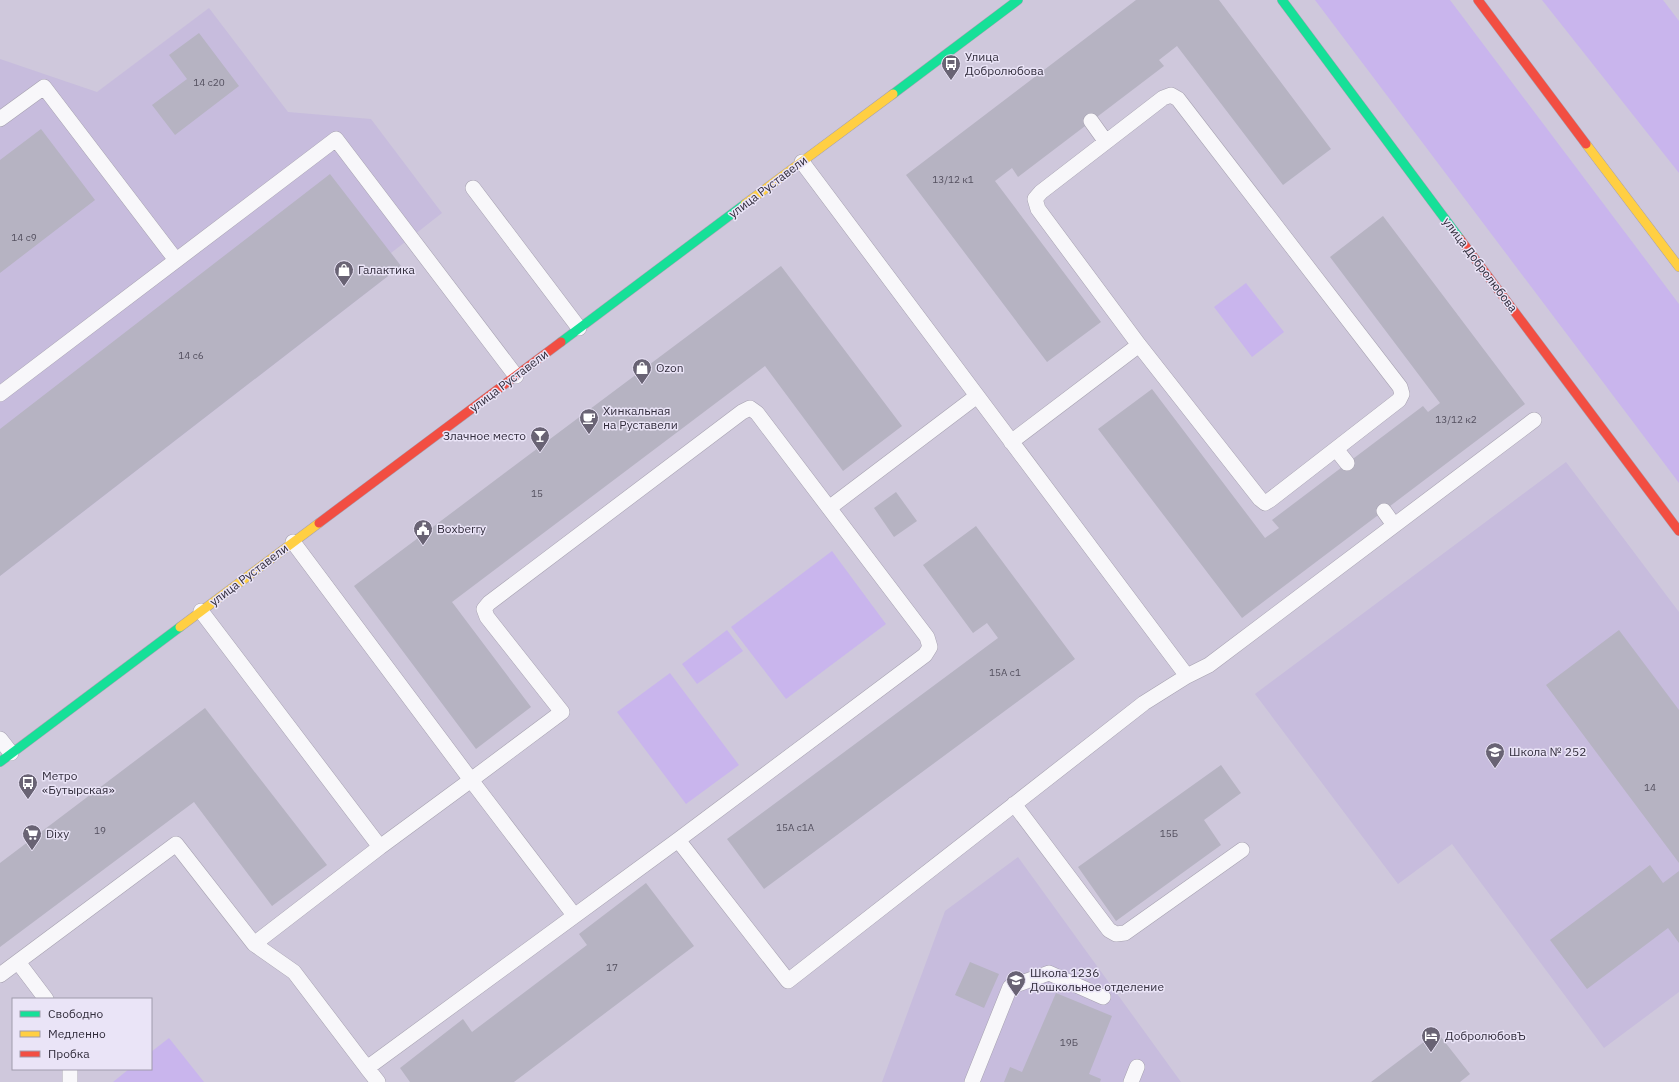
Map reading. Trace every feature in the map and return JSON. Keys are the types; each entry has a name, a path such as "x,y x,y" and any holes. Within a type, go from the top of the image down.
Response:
{"main road":[{"name":"улица Руставели","path":"6,758 1018,0"},
{"name":"улица Добролюбова","path":"1282,0 1679,531"},
{"path":"1478,0 1679,267"}],"lane":[{"path":"0,119 44,87 176,260"},
{"path":"1171,95 1178,99 1400,387 1402,394 1399,400 1270,500 1265,502 1260,499 1139,345 1038,210 1035,199 1041,192 1106,142 1163,98 1171,95"},
{"path":"1091,122 1106,142"},
{"path":"0,394 336,139 516,376"},
{"path":"802,162 1187,676"},
{"path":"473,188 579,328"},
{"path":"1012,442 1139,345"},
{"path":"829,508 977,396"},
{"path":"254,944 380,847 562,712 487,616 484,609 489,603 742,412 750,408 757,413 927,637 930,647 925,655 678,840 367,1068"},
{"path":"678,840 788,981 1144,703 1187,676 1209,665 1534,420"},
{"path":"1336,449 1348,463"},
{"path":"1384,512 1394,525"},
{"path":"293,542 574,915"},
{"path":"201,611 380,847"},
{"path":"0,739 6,758"},
{"path":"1014,804 1108,930 1116,934 1125,933 1242,850"},
{"path":"0,975 176,844 254,944 294,972 378,1082"},
{"path":"18,962 45,998"},
{"path":"972,1082 1010,987 1049,973 1103,997"},
{"path":"1131,1082 1137,1067"},
{"path":"70,1070 70,1082"}],"shaded area":[{"path":"1315,0 1450,0 1679,304 1679,483"},
{"path":"1542,0 1663,0 1679,21 1679,173"},
{"path":"209,8 288,112 371,119 442,213 391,253 401,266 0,576 0,59 97,92"},
{"path":"1246,283 1284,332 1252,357 1214,307"},
{"name":"Школа № 252","path":"1566,462 1679,612 1679,992 1604,1048 1452,844 1398,884 1255,694"},
{"path":"832,551 886,624 786,699 731,627"},
{"path":"727,630 743,651 697,684 682,664"},
{"path":"670,673 739,765 686,804 617,712"},
{"name":"Школа 1236 Дошкольное отделение","path":"1018,857 1181,1082 882,1082 945,911"},
{"path":"169,1038 204,1082 113,1082 128,1070 152,1070 152,1051"}],"building":[{"path":"1136,0 1219,0 1331,149 1283,185 1177,46 1159,60 1164,66 1018,177 1012,168 995,181 1101,322 1047,362 906,175"},
{"path":"199,33 239,86 175,135 152,105 187,79 169,55"},
{"path":"41,129 95,200 0,273 0,160"},
{"path":"330,174 401,266 0,576 0,429"},
{"path":"1383,216 1525,404 1242,618 1098,429 1152,389 1265,538 1279,528 1272,520 1423,406 1428,412 1440,403 1330,257"},
{"path":"781,266 902,426 843,471 765,366 452,602 531,707 476,749 354,586"},
{"path":"896,492 917,521 894,537 874,508"},
{"path":"976,526 1075,659 764,889 727,839 998,638 987,623 973,633 923,565"},
{"path":"1619,630 1679,710 1679,863 1546,685"},
{"path":"205,708 327,865 272,906 194,802 0,947 0,863"},
{"path":"1221,765 1241,793 1204,820 1221,845 1116,921 1078,867"},
{"path":"1650,865 1663,883 1679,871 1679,943 1668,928 1587,989 1550,940"},
{"path":"646,883 694,946 514,1082 410,1082 400,1068 463,1019 472,1032 587,945 579,934"},
{"path":"970,962 999,974 984,1008 955,995"},
{"path":"1056,993 1112,1016 1089,1074 1101,1079 1100,1082 1004,1082 1010,1067 1022,1072"},
{"name":"ДобролюбовЪ","path":"1437,1032 1470,1074 1460,1082 1371,1082"}],"traffic: fast":[{"path":"893,94 1018,0"},
{"path":"1282,0 1460,239"},
{"path":"561,342 745,204"},
{"path":"0,762 180,627"}],"traffic: slow":[{"path":"745,204 893,94"},
{"path":"1586,144 1679,267"},
{"path":"180,627 319,523"}],"traffic: jam":[{"path":"1478,0 1586,144"},
{"path":"1460,239 1679,531"},
{"path":"319,523 561,342"}],"place":[{"name":"Улица Добролюбова","path":"951,81"},
{"name":"Галактика","path":"344,287"},
{"name":"Ozon","path":"642,385"},
{"name":"Хинкальная на Руставели","path":"589,435"},
{"name":"Злачное место","path":"540,453"},
{"name":"Boxberry","path":"423,546"},
{"name":"Школа № 252","path":"1495,769"},
{"name":"Метро «Бутырская»","path":"28,800"},
{"name":"Dixy","path":"32,851"},
{"name":"Школа 1236 Дошкольное отделение","path":"1016,997"},
{"name":"ДобролюбовЪ","path":"1431,1053"}]}
